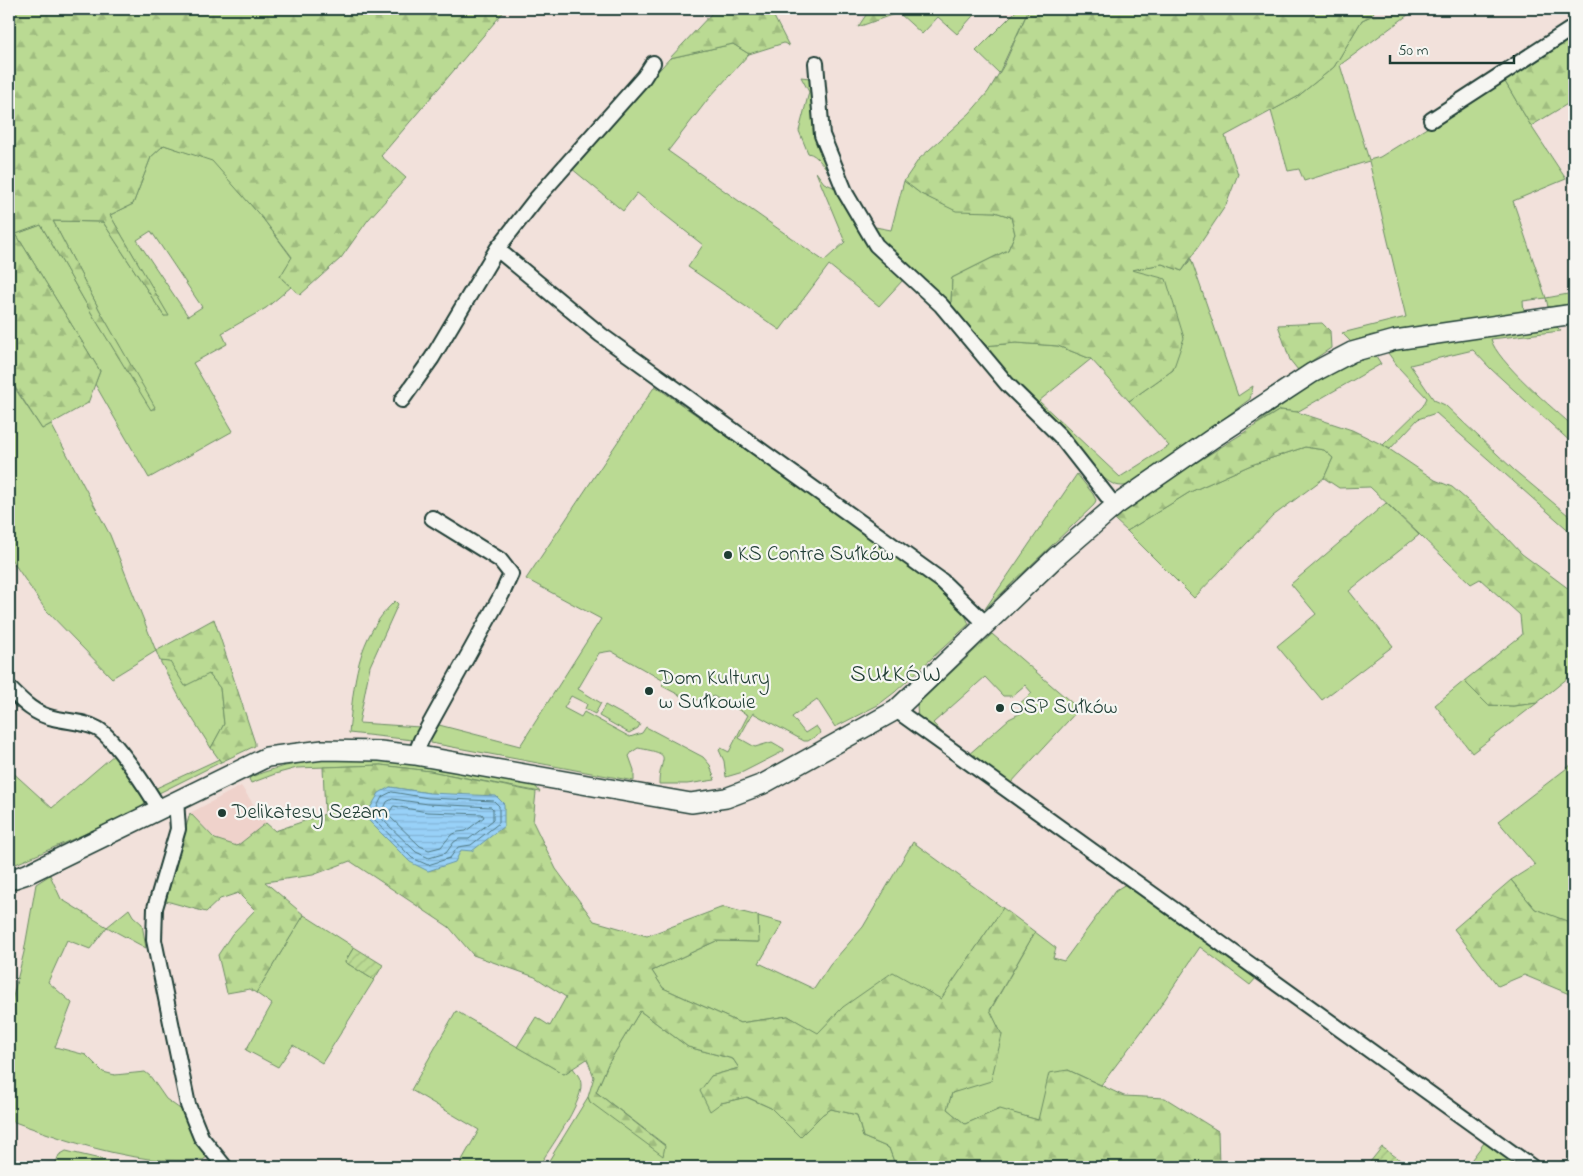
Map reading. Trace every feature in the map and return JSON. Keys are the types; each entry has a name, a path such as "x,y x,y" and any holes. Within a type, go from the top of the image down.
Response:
{"street":[{"path":"1431,120 1574,27"},
{"path":"402,400 432,358 497,249 536,198 644,77 653,63"},
{"path":"816,63 822,135 846,194 876,245 941,305 1007,384 1060,436 1115,506"},
{"path":"497,249 601,335 942,581 986,624"},
{"path":"9,880 27,874 267,757 323,750 380,751 415,755 691,803 726,798 763,784 896,710 1085,531 1115,506 1216,436 1312,373 1352,352 1395,340 1574,314"},
{"path":"415,755 421,740 502,594 511,574 500,560 432,518"},
{"path":"9,688 36,712 54,719 70,720 98,729 110,739 152,796 158,809"},
{"path":"896,710 1532,1167"},
{"path":"176,800 178,829 155,908 154,940 188,1105 201,1137 225,1167"}],"shaded area":[{"path":"241,786 266,823 237,846 216,839 190,813"}],"green space":[{"path":"9,9 506,9 381,156 406,178 368,220 341,258 300,295 280,277 292,257 264,220 212,161 164,145 151,157 133,204 110,215 169,316 164,316 103,222 53,221 100,311 155,407 151,410 92,314 41,225 16,234 100,371 88,403 42,429 13,384 9,385"},
{"path":"710,9 770,9 789,46 784,43 749,54 733,44 670,58 712,13"},
{"path":"870,9 908,9 858,27"},
{"path":"908,9 979,9 957,34 938,17 922,34 899,13"},
{"path":"1018,9 1029,9 999,73 976,51"},
{"path":"1029,9 1376,9 1371,16 1362,20 1334,67 1297,97 1225,136 1238,174 1226,205 1182,271 1162,264 1132,270 1166,279 1184,338 1173,370 1129,401 1091,359 1058,346 1016,343 984,346 951,305 952,278 1008,250 1015,234 1011,217 995,212 956,211 921,194 904,181 919,159 970,113 988,92 1004,65"},
{"path":"1401,9 1416,9 1340,65 1369,160 1380,157 1504,80 1531,126 1566,179 1513,201 1546,298 1523,301 1524,313 1372,335 1351,342 1342,333 1406,317 1369,161 1304,181 1299,169 1288,171 1271,111 1297,97 1334,67 1362,20 1371,16 1393,15"},
{"path":"1574,35 1574,100 1531,126 1504,80"},
{"path":"733,44 749,54 709,98 668,151 824,261 845,242 816,172 824,183 838,189 859,232 873,250 903,280 879,306 829,265 780,330 688,267 703,245 637,193 623,211 571,168 670,58"},
{"path":"801,77 810,78 829,170 808,153 799,131 809,92"},
{"path":"164,145 212,160 264,220 292,258 280,277 291,287 266,308 222,333 227,344 193,363 233,431 149,478 95,384 100,371 16,234 41,225 92,314 151,409 155,409 100,311 53,221 103,222 164,316 168,315 110,215 133,204 151,157","holes":["151,231 202,307 188,316 137,240"]},
{"path":"904,181 921,194 956,210 995,212 1011,217 1015,234 1008,250 952,278 951,305 885,246 870,226 891,230"},
{"path":"1191,259 1238,396 1253,386 1250,399 1176,454 1129,485 1115,485 1095,471 984,346 1016,343 1058,346 1091,359 1039,401 1120,477 1169,446 1129,401 1173,370 1130,270 1162,264 1182,271"},
{"path":"1574,291 1574,304 1548,307 1546,298"},
{"path":"1322,323 1330,331 1331,348 1298,370 1290,360 1278,325"},
{"path":"1557,327 1561,331 1491,339 1503,360 1514,372 1574,427 1574,445 1491,369 1473,350 1410,365 1434,400 1445,405 1514,470 1574,520 1574,535 1436,413 1418,419 1390,449 1383,445 1423,406 1427,398 1399,368 1388,353 1389,351 1473,336"},
{"path":"1371,353 1376,356 1381,364 1297,412 1280,410 1255,425 1315,380"},
{"path":"12,384 42,429 51,424 110,535 156,651 112,678 45,609 9,556 9,385"},
{"path":"655,386 938,585 961,606 969,624 895,692 878,705 835,727 817,699 792,717 805,733 816,726 821,733 808,741 804,741 753,713 739,738 755,747 772,742 784,749 784,751 743,772 726,777 724,761 719,750 721,748 729,752 748,715 713,696 708,705 688,695 685,698 662,686 664,681 611,651 599,653 578,689 601,703 595,714 585,709 587,704 571,696 564,708 581,717 584,712 630,737 642,733 646,727 703,757 710,765 715,780 687,784 659,784 662,755 638,748 629,756 634,770 634,781 431,743 432,734 439,725 520,746 601,619 526,579"},
{"path":"1280,410 1297,412 1352,430 1383,445 1435,480 1452,487 1489,519 1522,554 1573,592 1574,673 1537,703 1513,706 1488,705 1464,681 1522,635 1520,615 1480,579 1471,584 1370,487 1339,488 1324,478 1333,458 1324,450 1305,447 1251,465 1190,492 1127,531 1115,520 1135,501"},
{"path":"1305,447 1324,450 1333,458 1324,478 1273,516 1194,598 1127,531 1190,492 1251,465"},
{"path":"1077,474 1093,494 1096,500 1094,505 985,609"},
{"path":"1386,503 1419,535 1349,591 1393,646 1322,700 1277,646 1316,614 1291,584"},
{"path":"395,601 398,604 370,666 359,723 420,727 413,740 349,733 355,679 359,662 372,630"},
{"path":"214,619 255,743 255,746 221,762 211,748 224,724 220,688 209,674 185,686 170,662 160,661 156,651"},
{"path":"992,634 1079,709 1010,784 968,755 1009,719 1025,711 1019,704 1032,693 1025,685 1012,696 1003,696 985,677 933,723 951,742 918,719 917,705"},
{"path":"160,661 170,662 209,674 220,688 224,724 211,748 182,702"},
{"path":"1464,681 1488,705 1513,706 1537,703 1472,753 1435,705"},
{"path":"605,705 640,724 638,728 629,733 599,716"},
{"path":"115,754 147,798 142,809 9,867 9,769 52,808"},
{"path":"343,758 392,760 522,782 536,787 540,792 430,771 381,765 297,768 251,783 249,779 285,766"},
{"path":"219,759 221,762 157,794 152,790"},
{"path":"381,765 430,771 536,792 533,822 556,869 594,921 647,936 723,907 758,916 759,942 716,941 652,971 663,988 740,1023 788,1016 818,1033 843,1007 893,972 941,999 1003,908 1035,932 990,1010 1002,1035 991,1081 952,1093 947,1109 965,1124 1000,1109 1038,1120 1049,1073 1068,1070 1124,1096 1165,1098 1218,1131 1219,1167 896,1167 889,1148 863,1137 857,1115 831,1109 823,1114 800,1137 771,1108 747,1097 721,1103 710,1111 700,1091 711,1076 739,1068 733,1059 688,1047 640,1011 608,1064 596,1092 665,1146 663,1156 590,1102 588,1097 594,1077 587,1059 564,1074 517,1047 536,1017 550,1026 566,997 535,977 473,955 449,927 350,861 313,875 265,882 304,915 256,993 250,989 227,993 218,955 232,934 255,910 238,893 220,899 206,912 166,901 190,813 215,839 237,846 266,823 275,831 325,814 323,767","holes":["390,787 429,793 365,817 372,805"]},
{"path":"1571,765 1574,769 1574,973 1567,922 1535,909 1511,880 1535,865 1498,821"},
{"path":"913,842 1003,908 941,999 843,1007 818,1034 788,1016 740,1023 663,988 652,971 716,941 758,942 758,916 783,923 759,963 814,989 830,965 863,927"},
{"path":"50,875 61,899 107,927 90,949 67,940 48,982 72,1003 55,1047 86,1055 103,1072 115,1075 145,1072 166,1099 183,1111 189,1126 207,1157 203,1160 156,1160 113,1153 60,1138 9,1120 9,1013 24,952 36,884"},
{"path":"1511,880 1535,909 1567,921 1574,938 1574,996 1524,975 1498,986 1454,929"},
{"path":"1126,884 1257,977 1250,985 1200,947 1157,1011 1101,1085 1068,1070 1038,1120 1000,1110 965,1124 947,1109 952,1093 1002,1035 990,1011 1035,932 1056,948 1053,958 1064,961 1116,890"},
{"path":"129,909 133,916 142,924 146,948 107,927"},
{"path":"304,915 354,947 345,962 374,980 322,1063 293,1045 278,1067 246,1050 272,1004 256,993"},
{"path":"354,947 383,965 374,980 345,962"},
{"path":"456,1011 564,1074 573,1068 579,1076 580,1093 571,1115 538,1167 458,1167 479,1130 411,1090"},
{"path":"640,1011 688,1047 733,1059 739,1068 711,1076 721,1103 746,1097 771,1108 800,1136 831,1109 857,1115 863,1137 889,1148 896,1167 545,1167 588,1097 590,1102 665,1145 596,1092 608,1064"},
{"path":"1487,1139 1525,1167 1466,1167"},
{"path":"1382,1147 1410,1167 1366,1167"},
{"path":"66,1151 134,1167 54,1167 59,1155"}],"water":[{"path":"390,787 429,793 496,796 504,804 504,826 472,851 461,850 455,862 428,871 410,862 365,817 379,793"}],"place":[{"name":"KS Contra Sułków","path":"728,555"},
{"name":"Dom Kultury w Sułkowie","path":"649,691"},
{"name":"OSP Sułków","path":"1000,708"},
{"name":"Delikatesy Sezam","path":"222,813"}],"district":[{"name":"SUŁKÓW","path":"896,675"}]}
